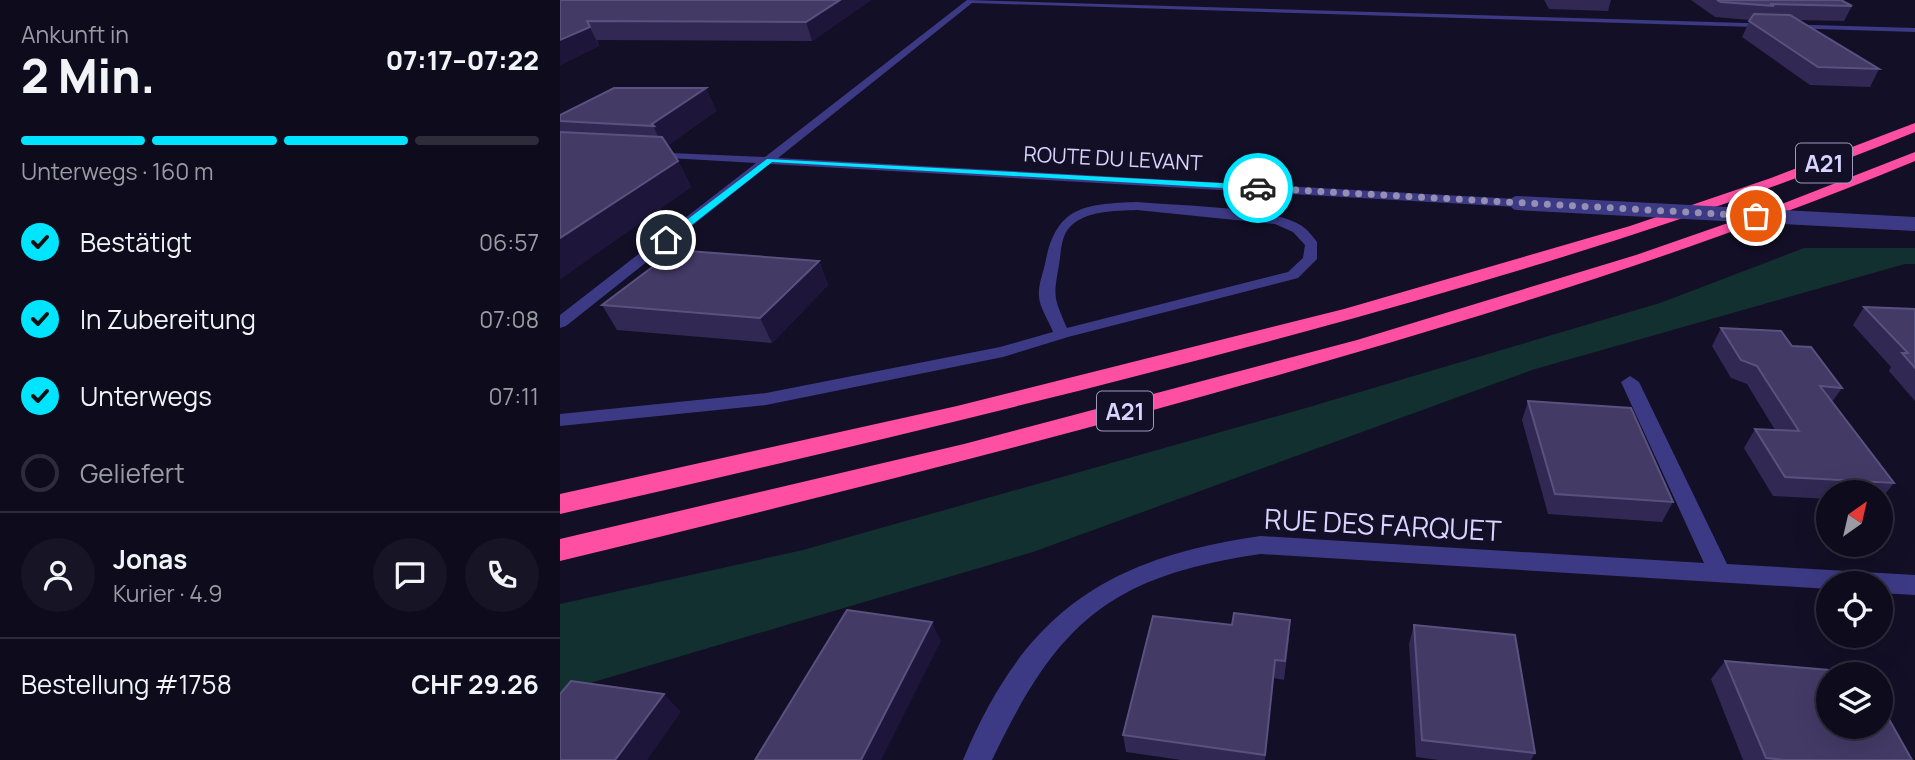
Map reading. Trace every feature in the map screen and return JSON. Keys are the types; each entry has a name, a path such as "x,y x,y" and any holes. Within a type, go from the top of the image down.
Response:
{"highway":[{"name":"A21","path":"560,504 1003,403 1402,299 1680,214 1825,163 1915,127"},
{"name":"A21","path":"560,550 1036,435 1361,345 1519,298 1684,244 1812,198 1915,156"}],"street":[{"path":"560,323 971,1 1915,30"},
{"name":"ROUTE DU LEVANT","path":"633,153 1915,224"},
{"path":"560,420 766,399 1003,352 1062,334 1293,275 1310,259 1312,245 1298,229 1278,221 1251,216 1137,206 1106,207 1080,215 1063,226 1056,241 1046,297 1062,334"},
{"path":"1630,382 1720,573"},
{"name":"RUE DES FARQUET","path":"977,760 1028,666 1064,624 1096,597 1136,574 1221,549 1272,545 1816,579"},
{"name":"RUE DES FARQUET","path":"1893,584 1915,585"}],"green space":[{"path":"1804,248 1915,248 1915,264 1905,264 1535,369 1033,552 560,692 560,604 803,550 1299,410 1660,303"}],"building":[{"path":"560,0 840,0 806,22 587,21 590,27 560,40"},
{"path":"1717,0 1841,0 1852,6 1770,4 1774,6"},
{"path":"1754,14 1790,15 1879,69 1818,67 1749,21"},
{"path":"614,88 706,88 652,124 654,126 560,121 560,115"},
{"path":"560,132 662,137 678,161 560,238"},
{"path":"675,250 819,261 760,318 602,305"},
{"path":"1864,307 1915,309 1915,368 1902,353 1908,353"},
{"path":"1721,328 1781,331 1792,346 1811,347 1842,388 1820,386 1892,480 1785,477 1755,429 1799,431 1757,366 1741,360"},
{"path":"1528,401 1631,408 1673,502 1555,494"},
{"path":"847,610 932,622 861,760 755,760"},
{"path":"1234,613 1290,620 1285,661 1275,660 1265,755 1123,735 1153,616 1232,625"},
{"path":"1414,625 1515,635 1535,753 1422,740"},
{"path":"1725,661 1816,669 1816,739 1893,739 1893,726 1912,760 1785,760 1766,758"},
{"path":"571,681 664,694 615,760 560,760 560,694"}],"way so far":[{"path":"1258,188 1756,216"}],"route":[{"path":"666,240 770,160 1258,188"}]}
